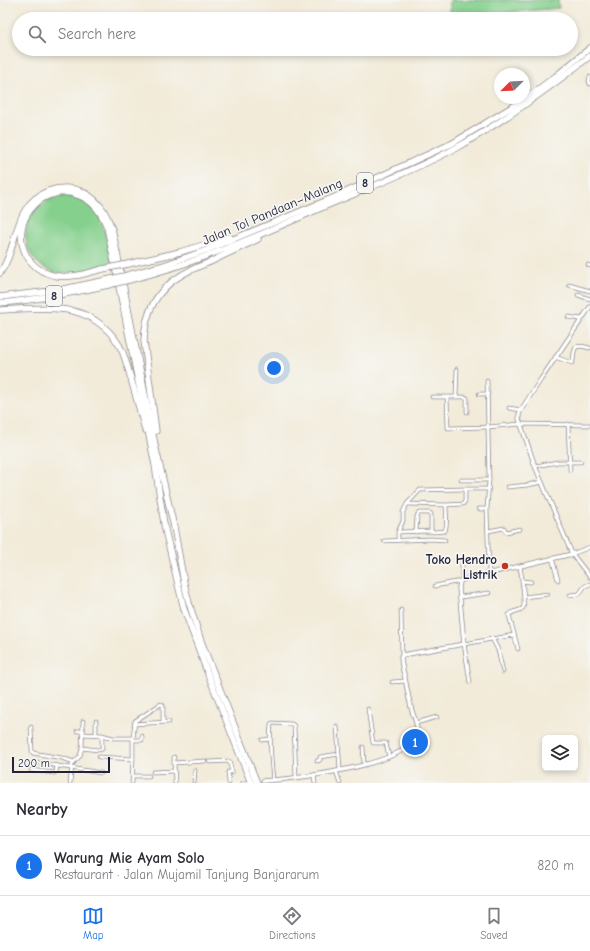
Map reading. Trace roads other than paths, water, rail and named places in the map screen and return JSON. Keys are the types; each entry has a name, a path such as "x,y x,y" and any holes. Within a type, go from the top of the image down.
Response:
{"highway":[{"name":"Jalan Tol Pandaan–Malang","path":"273,226 453,143 525,99 590,48"},
{"name":"Jalan Tol Pandaan–Malang","path":"0,303 60,295 128,277 273,226 419,166 456,148 492,126 558,81 590,56"},
{"path":"0,273 9,257 18,224 23,212 39,196 52,190 68,188 86,194 99,204 108,217 113,233 158,465"},
{"path":"257,783 194,622 184,583 174,527 158,465 109,235 104,218 98,209 89,201 80,196 68,192 55,193 40,200 29,212 22,227 21,240 24,252 34,266 39,270 57,276 72,276 103,269 128,264 180,252 273,226"},
{"path":"251,783 184,609 165,530 144,340 146,320 152,304 167,286 180,276 246,245 273,226"},
{"name":"Jalan Tol Pandaan–Malang","path":"0,297 107,283"},
{"path":"0,310 57,309 75,312 95,320 109,332 124,354 158,465"}],"street":[{"path":"590,77 590,84"},
{"path":"569,285 590,291"},
{"path":"578,295 590,299"},
{"path":"590,308 555,357 521,410 518,422 572,554 590,577"},
{"path":"568,317 581,319"},
{"path":"555,357 572,363 576,347 582,346 590,348"},
{"path":"456,397 457,369"},
{"path":"487,381 490,480 487,509 489,574"},
{"path":"480,394 488,394"},
{"path":"432,397 464,396 466,397 467,412"},
{"path":"447,397 448,428 488,427 518,422 590,425"},
{"path":"509,408 521,410"},
{"path":"568,424 570,470"},
{"path":"535,466 546,463 581,462"},
{"path":"461,480 490,480"},
{"path":"508,487 542,482"},
{"path":"407,504 463,504 465,501 465,489"},
{"path":"398,540 398,532 403,522 403,512 407,504 421,490 488,490"},
{"path":"398,532 445,530 446,505"},
{"path":"479,510 487,509"},
{"path":"416,532 417,516 419,513 431,514 435,539"},
{"path":"488,532 504,528 506,532 520,528"},
{"path":"384,541 445,540"},
{"path":"435,586 572,554 590,547"},
{"path":"552,558 558,580"},
{"path":"462,564 462,580 459,584 464,644 470,682"},
{"path":"518,650 509,614 523,608 524,597 520,566"},
{"path":"522,581 531,582"},
{"path":"570,595 579,594 585,586 590,584"},
{"path":"460,596 489,593"},
{"path":"524,597 548,594"},
{"path":"263,781 314,775 376,762 400,751 414,739 417,732 416,723 401,663 401,610"},
{"path":"402,656 514,635"},
{"path":"492,638 498,650 503,672"},
{"path":"392,682 406,681"},
{"path":"132,783 133,739 134,724 136,720 161,704 163,705 164,722"},
{"path":"368,709 373,744 386,743 388,757"},
{"path":"416,723 437,717"},
{"path":"70,783 74,762 80,756 82,748 84,721"},
{"path":"96,721 96,734"},
{"path":"134,724 169,722"},
{"path":"271,781 271,724 294,725 296,778"},
{"path":"337,726 339,754 338,770 340,783"},
{"path":"31,727 33,754 62,758 74,762"},
{"path":"77,731 113,738 142,740 142,736"},
{"path":"82,748 102,749 102,735"},
{"path":"262,740 270,739"},
{"path":"363,747 364,765"},
{"path":"317,761 320,760 320,758 339,754"},
{"path":"99,757 133,760"},
{"path":"174,757 175,783"},
{"path":"174,763 205,761"},
{"path":"209,762 229,761 232,772 228,772 229,783"},
{"path":"34,762 102,773"},
{"path":"31,770 54,773 56,772 57,766"},
{"path":"194,770 194,783"},
{"path":"153,772 174,771"},
{"path":"314,775 315,783"},
{"path":"133,776 149,776"}],"place":[{"name":"Toko Hendro Listrik","path":"505,566"},
{"name":"Warung Mie Ayam Solo","path":"415,742"}]}
